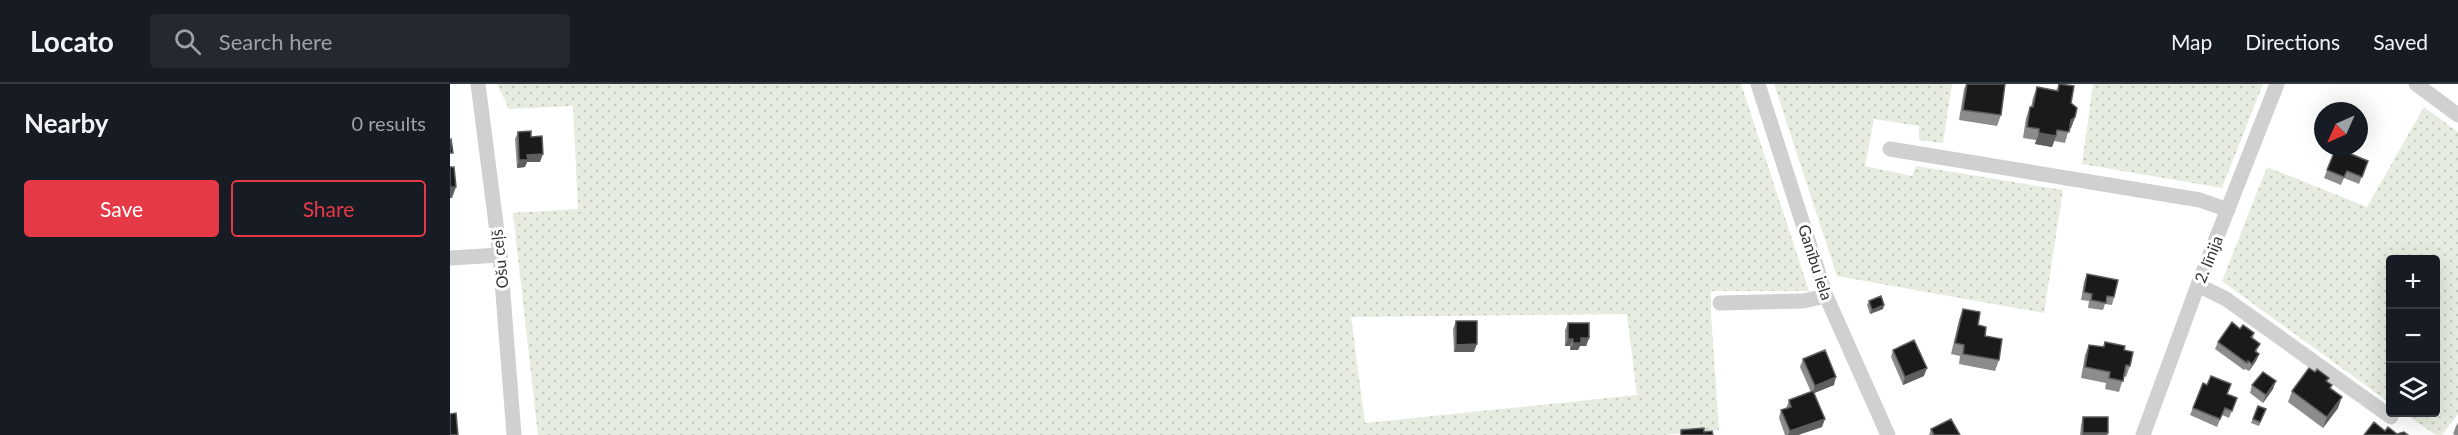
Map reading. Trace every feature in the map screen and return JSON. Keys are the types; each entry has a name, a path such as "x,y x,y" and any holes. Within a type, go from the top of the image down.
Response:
{"street":[{"name":"Ošu ceļš","path":"478,84 500,255 514,435"},
{"name":"Ganību iela","path":"1758,84 1826,296 1888,435"},
{"name":"2. līnija","path":"2143,435 2198,285 2277,84"},
{"path":"2416,84 2458,115"},
{"path":"1890,149 2200,200 2228,210"},
{"path":"450,258 500,255"},
{"path":"2198,285 2226,299 2386,413"},
{"path":"1720,303 1803,301 1826,296"}],"shaded area":[{"path":"497,84 1741,84 1809,291 1711,291 1719,430 1664,435 538,435 513,213 578,209 573,106 509,109","holes":["1627,314 1637,395 1365,423 1351,317"]},
{"path":"1774,84 1952,84 1943,143 1919,140 1919,126 1874,119 1865,166 1912,176 1916,166 2063,190 2044,313 1837,276"},
{"path":"2093,84 2263,84 2222,188 2082,164"},
{"path":"2424,107 2458,132 2458,414 2442,435 2436,435 2410,417 2440,417 2440,255 2386,255 2386,400 2222,281 2267,167 2367,207"}],"building":[{"path":"1967,84 2005,84 2001,115 1963,110"},
{"path":"2059,84 2074,86 2071,103 2077,108 2075,117 2071,120 2069,132 2057,130 2056,136 2039,133 2039,129 2027,127 2030,107 2033,107 2037,87 2058,91"},
{"path":"531,131 531,137 542,136 543,154 527,155 528,160 519,160 518,132"},
{"path":"451,139 453,153 450,153"},
{"path":"2333,156 2356,156 2368,161 2362,177 2347,171 2344,177 2327,170"},
{"path":"450,167 454,167 456,187 450,187"},
{"path":"2087,274 2118,280 2114,297 2107,296 2106,303 2091,300 2092,294 2084,292"},
{"path":"1881,296 1884,305 1872,310 1869,301"},
{"path":"1963,309 1980,312 1978,325 1986,327 1985,336 2002,339 1999,360 1963,354 1964,345 1955,343"},
{"path":"1456,321 1477,321 1477,344 1456,345"},
{"path":"2232,322 2240,329 2243,325 2254,333 2251,337 2260,344 2255,351 2259,354 2252,364 2248,361 2247,363 2218,342"},
{"path":"1568,323 1589,323 1589,338 1581,338 1581,343 1573,343 1573,339 1568,339"},
{"path":"1914,340 1927,368 1905,377 1893,350"},
{"path":"2105,342 2125,346 2124,350 2133,352 2130,366 2126,365 2123,381 2109,378 2110,372 2085,367 2089,345 2104,347"},
{"path":"1825,350 1836,377 1815,386 1803,359"},
{"path":"2309,368 2315,372 2317,369 2329,378 2326,381 2332,385 2330,388 2342,397 2327,417 2292,391"},
{"path":"2263,372 2276,381 2266,395 2252,385"},
{"path":"2211,376 2231,384 2227,394 2237,398 2232,411 2225,408 2220,419 2193,408 2203,383 2207,385"},
{"path":"1813,391 1825,419 1790,431 1781,410 1791,407 1789,400"},
{"path":"2258,406 2266,409 2260,422 2253,419"},
{"path":"456,413 458,435 450,435 450,414"},
{"path":"2083,417 2108,417 2108,433 2083,433"},
{"path":"1951,419 1960,435 1934,435 1931,429"},
{"path":"2374,422 2385,431 2388,427 2397,434 2404,432 2408,435 2364,435"},
{"path":"1704,428 1704,432 1712,431 1713,435 1681,435 1681,430"}]}
